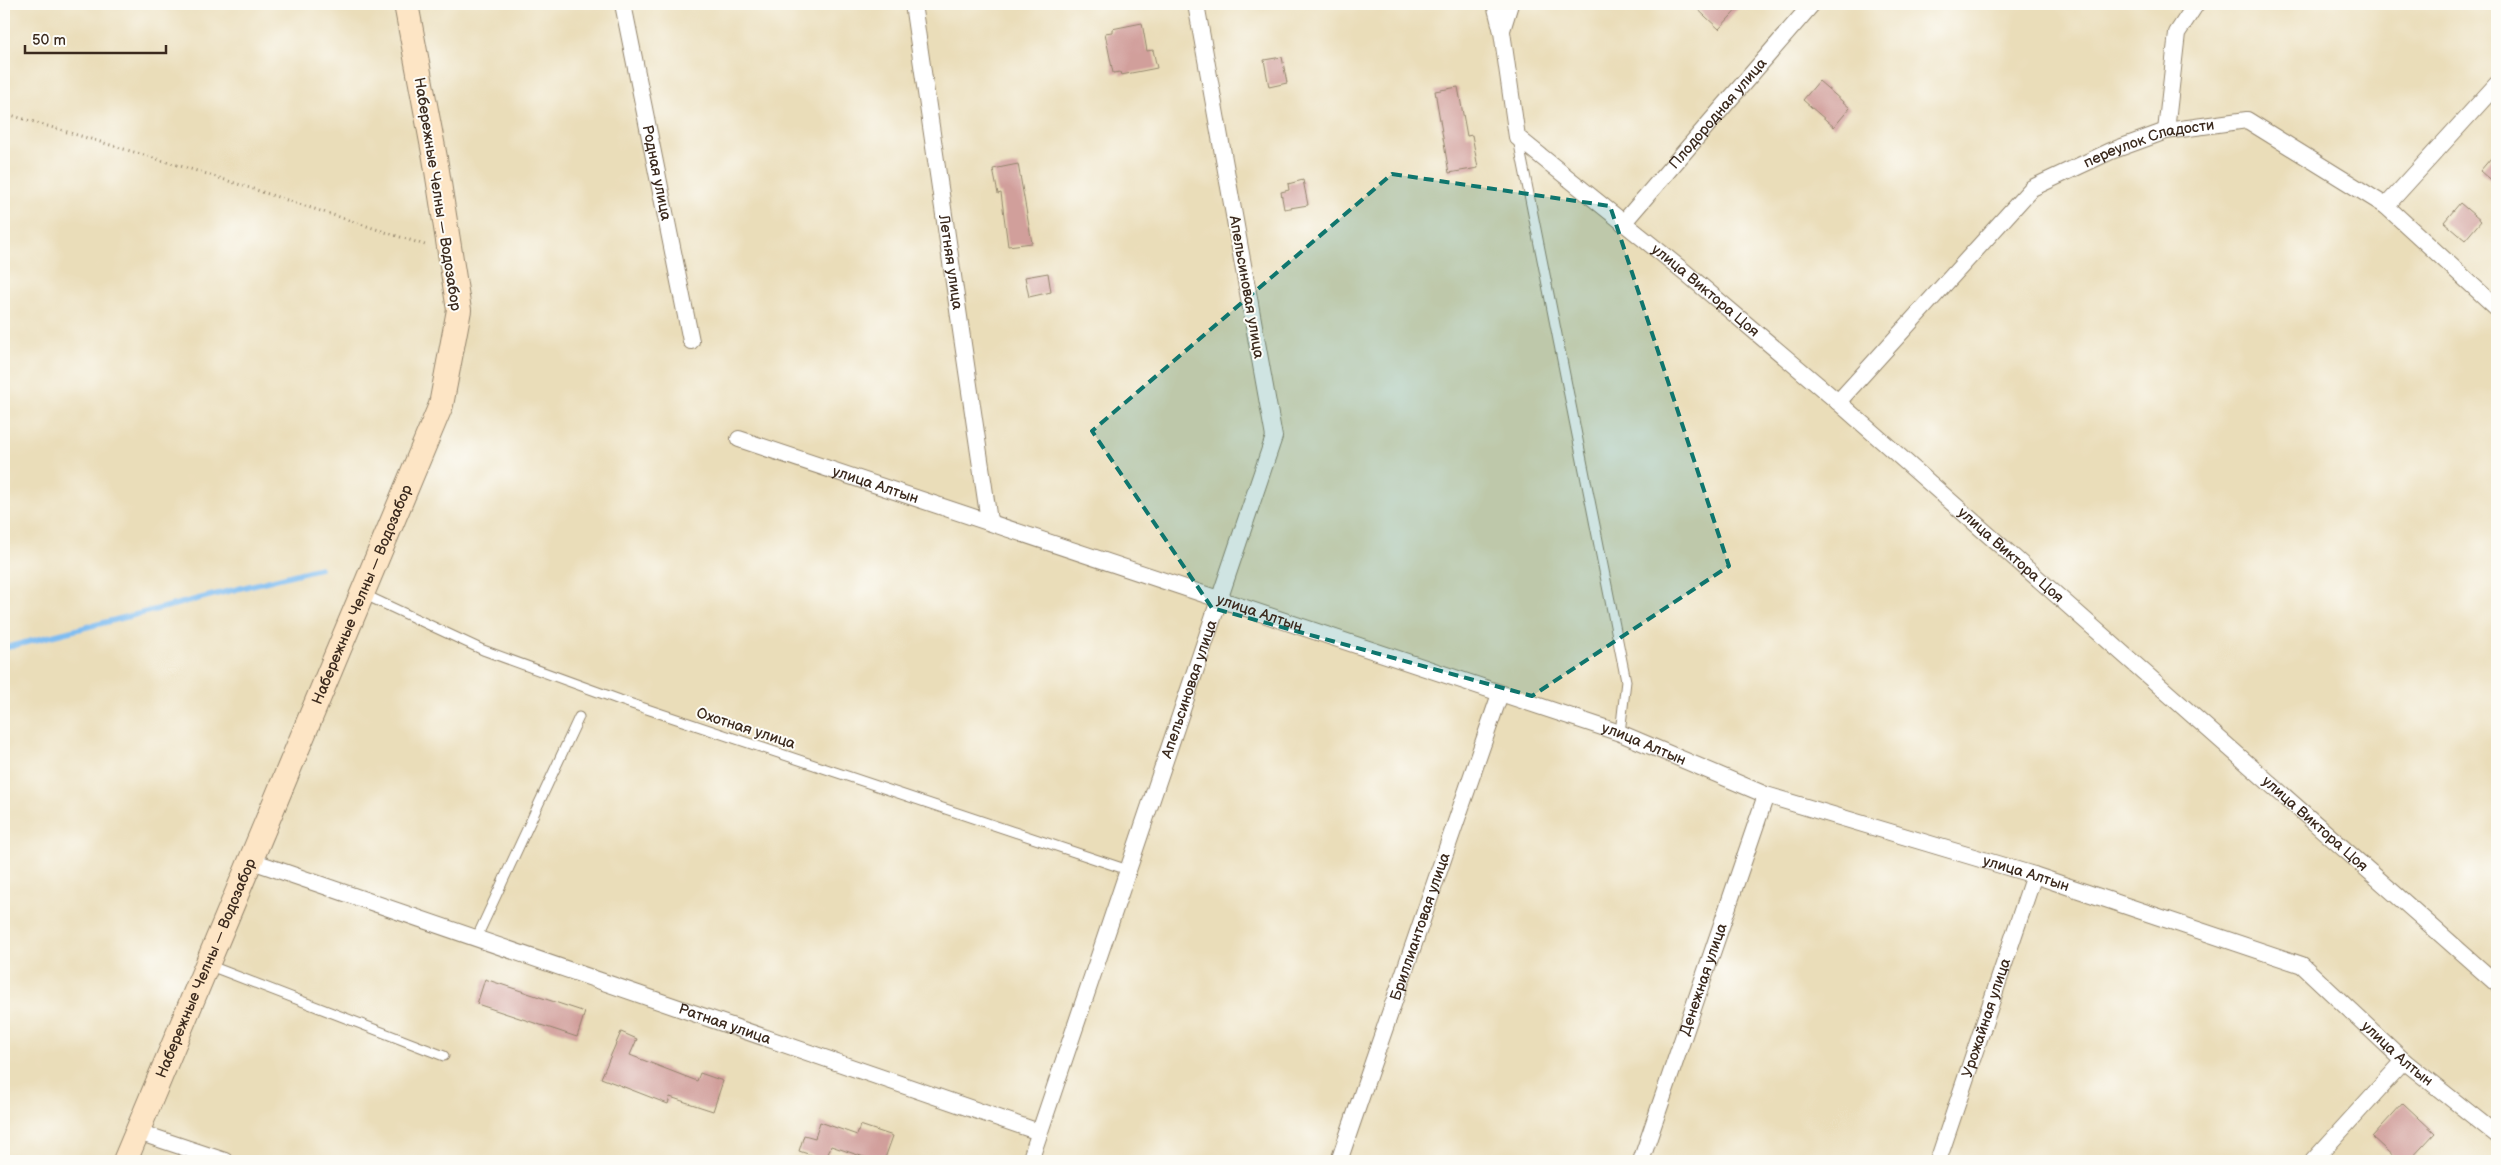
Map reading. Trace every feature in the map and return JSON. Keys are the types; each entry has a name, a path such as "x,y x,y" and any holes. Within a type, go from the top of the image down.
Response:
{"main road":[{"name":"Набережные Челны — Водозабор","path":"125,1161 441,405 459,310 406,4"}],"street":[{"name":"Родная улица","path":"623,4 690,341"},
{"name":"Летняя улица","path":"913,4 989,521"},
{"name":"Апельсиновая улица","path":"1030,1161 1274,437 1196,4"},
{"path":"1495,4 1502,32 1517,137"},
{"path":"1502,32 1510,4"},
{"name":"Плодородная улица","path":"1624,223 1812,4"},
{"path":"2166,131 2177,33 2196,4"},
{"path":"2386,206 2497,84"},
{"name":"переулок Сладости","path":"1838,402 2032,188 2111,151 2166,131 2247,120 2386,206 2497,308"},
{"name":"улица Виктора Цоя","path":"1517,137 1624,223 1838,402 2497,984"},
{"name":"улица Алтын","path":"739,439 1620,733 1766,795 2034,875 2302,965 2404,1061 2497,1135"},
{"name":"Бриллиантовая улица","path":"1339,1161 1500,694"},
{"name":"Денежная улица","path":"1641,1161 1766,795"},
{"name":"Ратная улица","path":"252,861 1039,1132"},
{"name":"Урожайная улица","path":"1938,1161 2034,875"},
{"path":"2313,1161 2404,1061"},
{"path":"138,1132 225,1161"}],"lane":[{"path":"1517,137 1626,681 1620,733"},
{"name":"Охотная улица","path":"363,594 483,650 620,700 1128,870"},
{"path":"476,939 580,717"},
{"path":"208,964 444,1056"}],"path":[{"path":"4,113 207,174 450,254"}],"highlighted area":[{"path":"1392,174 1610,206 1729,566 1532,696 1212,608 1092,431"}],"building":[{"path":"1692,4 1742,4 1719,29"},
{"path":"1142,23 1147,51 1153,50 1157,68 1121,75 1120,72 1113,73 1105,33 1112,32 1112,29"},
{"path":"1282,57 1287,83 1269,87 1264,60"},
{"path":"1819,81 1850,108 1834,127 1803,100"},
{"path":"1458,87 1467,136 1472,135 1478,168 1449,173 1435,91"},
{"path":"2497,151 2497,186 2480,171"},
{"path":"1018,164 1032,243 1008,246 1001,193 998,194 993,169"},
{"path":"1303,180 1308,205 1284,209 1281,192 1289,190 1288,184"},
{"path":"2460,203 2481,221 2465,240 2444,222"},
{"path":"1048,273 1051,292 1029,297 1025,277"},
{"path":"485,979 585,1012 577,1037 477,1004"},
{"path":"621,1032 637,1039 630,1055 697,1081 700,1073 723,1081 713,1111 670,1097 668,1104 601,1078"},
{"path":"2403,1103 2435,1133 2409,1161 2398,1161 2372,1137"},
{"path":"820,1122 857,1135 860,1125 893,1136 884,1161 876,1161 831,1146 826,1160 799,1151 804,1135 815,1138"}],"waterway":[{"path":"4,648 320,568"}]}
